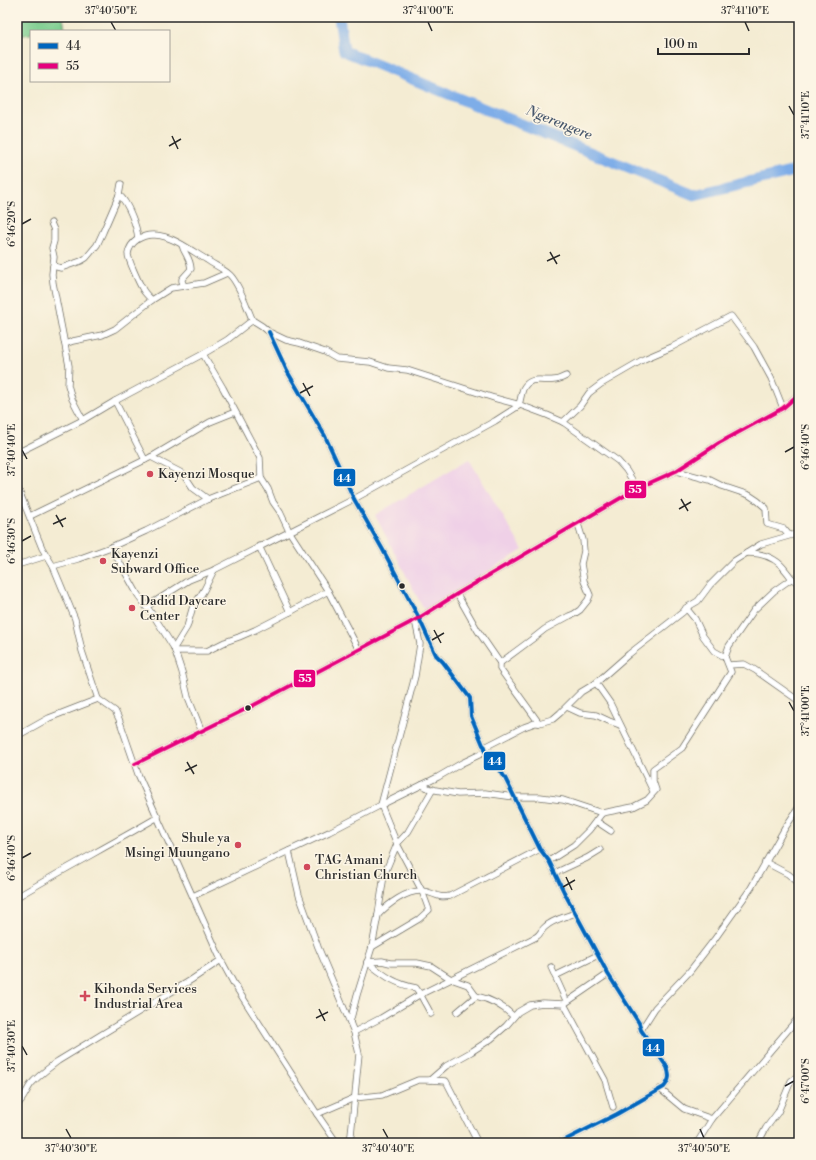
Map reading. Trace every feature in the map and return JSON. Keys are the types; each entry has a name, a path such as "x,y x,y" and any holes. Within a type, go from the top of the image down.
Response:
{"street":[{"path":"53,266 61,268 77,263 89,254 97,245 119,195 121,184"},
{"path":"119,195 125,202 135,225 138,238"},
{"path":"51,223 54,230 54,241 52,248 54,257 53,283 69,366 68,385 72,399 83,420"},
{"path":"152,300 142,289 128,254 138,238 147,235 166,237 229,274 248,307 253,322"},
{"path":"181,245 190,258 191,269 182,279 184,286"},
{"path":"65,344 102,335 114,329 152,300 171,288 204,283 227,273"},
{"path":"563,422 580,406 589,393 601,384 644,359 672,347 731,316 754,347 771,378 783,408"},
{"path":"17,453 83,420 115,401 203,354 227,340 247,324 253,322 286,340 325,352 337,359 370,362 388,368 407,370 520,405 563,422 618,462 626,470 636,489"},
{"path":"269,332 287,371 326,436 354,499 383,550 436,655 470,698 471,716 485,750"},
{"path":"203,354 220,382 260,458 261,478 268,489 273,502 280,512 289,531 328,591 358,650"},
{"path":"520,405 522,390 531,381 554,380 566,376"},
{"path":"135,764 202,732 417,619 456,594 636,489 676,471 719,444 783,408 799,394"},
{"path":"115,401 148,458 180,472 198,492 208,499"},
{"path":"146,607 189,580 214,570 354,499 489,425 520,405"},
{"path":"30,516 148,458 210,422 235,412"},
{"path":"676,471 710,480 722,486 749,495 766,508 767,524 784,529 789,535"},
{"path":"53,566 111,547 208,499 261,478"},
{"path":"17,486 46,556 53,566 75,619 82,650 98,699 115,711 117,715 138,774 221,960 234,984 337,1143"},
{"path":"500,663 545,629 580,610 588,600 590,595 584,580 581,564 584,551 584,540 578,524"},
{"path":"193,896 329,832 438,777 524,727 553,718 567,707 581,692 596,683 686,608 698,601 710,585 734,561 761,544 799,533"},
{"path":"259,546 290,612"},
{"path":"111,547 138,595 155,618 174,650 182,672 188,698 202,732"},
{"path":"746,553 769,557 777,561 786,570 791,579 799,584"},
{"path":"17,566 46,556"},
{"path":"174,650 187,627 193,606 198,601 214,570"},
{"path":"725,657 729,646 754,610 774,591 791,579"},
{"path":"174,650 207,651 290,612 328,591"},
{"path":"456,594 478,631 500,663 500,669 539,723"},
{"path":"422,785 433,790 458,794 485,793 563,800 602,813 633,807 647,800 656,790 652,781 653,769 682,748 731,672 725,657 714,651 703,636 695,619 686,608"},
{"path":"372,947 419,919 429,910 422,891 397,844 381,805 415,676 420,644 417,619"},
{"path":"729,665 744,664 799,701"},
{"path":"596,683 610,703 654,793"},
{"path":"17,736 49,718 98,699"},
{"path":"567,707 580,713 596,715 620,725"},
{"path":"485,750 492,752 494,760 505,778 540,850 549,861 608,974 635,1017 641,1030 667,1066 669,1072 669,1081 664,1087 617,1114 559,1143"},
{"path":"350,1023 372,947 384,875 397,844 408,832 433,790"},
{"path":"641,1030 655,1008 690,971 751,888 785,828 799,807"},
{"path":"549,861 574,845 589,830 602,813"},
{"path":"17,897 158,817"},
{"path":"596,821 612,831"},
{"path":"378,915 392,902 415,892 422,891 443,897 450,896 540,850"},
{"path":"555,873 587,858 600,850"},
{"path":"289,851 299,895 318,947 354,1032 359,1054 351,1135 348,1143"},
{"path":"765,862 788,874 799,883"},
{"path":"354,1032 381,1018 420,994 536,937 540,934 544,927 553,921 575,913"},
{"path":"555,976 598,955"},
{"path":"17,1105 24,1098 30,1085 58,1061 221,960"},
{"path":"367,962 431,966 451,979 468,985 476,996 487,998 508,1010 513,1016"},
{"path":"367,962 386,978 401,985 416,988 431,1014"},
{"path":"551,967 564,1001 605,1080 613,1107"},
{"path":"430,1080 446,1066 491,1039 506,1026 518,1012 530,1005 564,1001 608,974"},
{"path":"457,1012 476,996"},
{"path":"697,1143 712,1119 799,1017"},
{"path":"758,1143 766,1128 778,1112 791,1081 799,1075"},
{"path":"317,1114 354,1098 382,1095 418,1080 446,1081 478,1143"},
{"path":"660,1089 684,1108 712,1119"}],"shaded area":[{"path":"469,459 523,550 424,610 375,515"}],"green space":[{"path":"17,17 63,17 65,29 30,30 30,34 17,36"}],"waterway":[{"name":"Ngerengere","path":"339,17 344,51 694,195 799,170"}],"transit line":[{"name":"44","path":"269,332 287,371 325,436 354,499 419,618 436,655 470,698 471,716 485,747 485,752 492,752 494,760 505,778 540,849 549,861 608,974 639,1023 641,1030 667,1067 669,1077 664,1087 617,1114 559,1143"},
{"name":"55","path":"135,764 254,705 419,618 457,594 636,489 676,471 719,443 783,408 799,394"}],"place":[{"name":"Kayenzi Mosque","path":"150,474"},
{"name":"Kayenzi Subward Office","path":"103,561"},
{"name":"Dadid Daycare Center","path":"132,608"},
{"name":"Shule ya Msingi Muungano","path":"238,845"},
{"name":"TAG Amani Christian Church","path":"307,867"},
{"name":"Kihonda Services Industrial Area","path":"85,996"}]}
